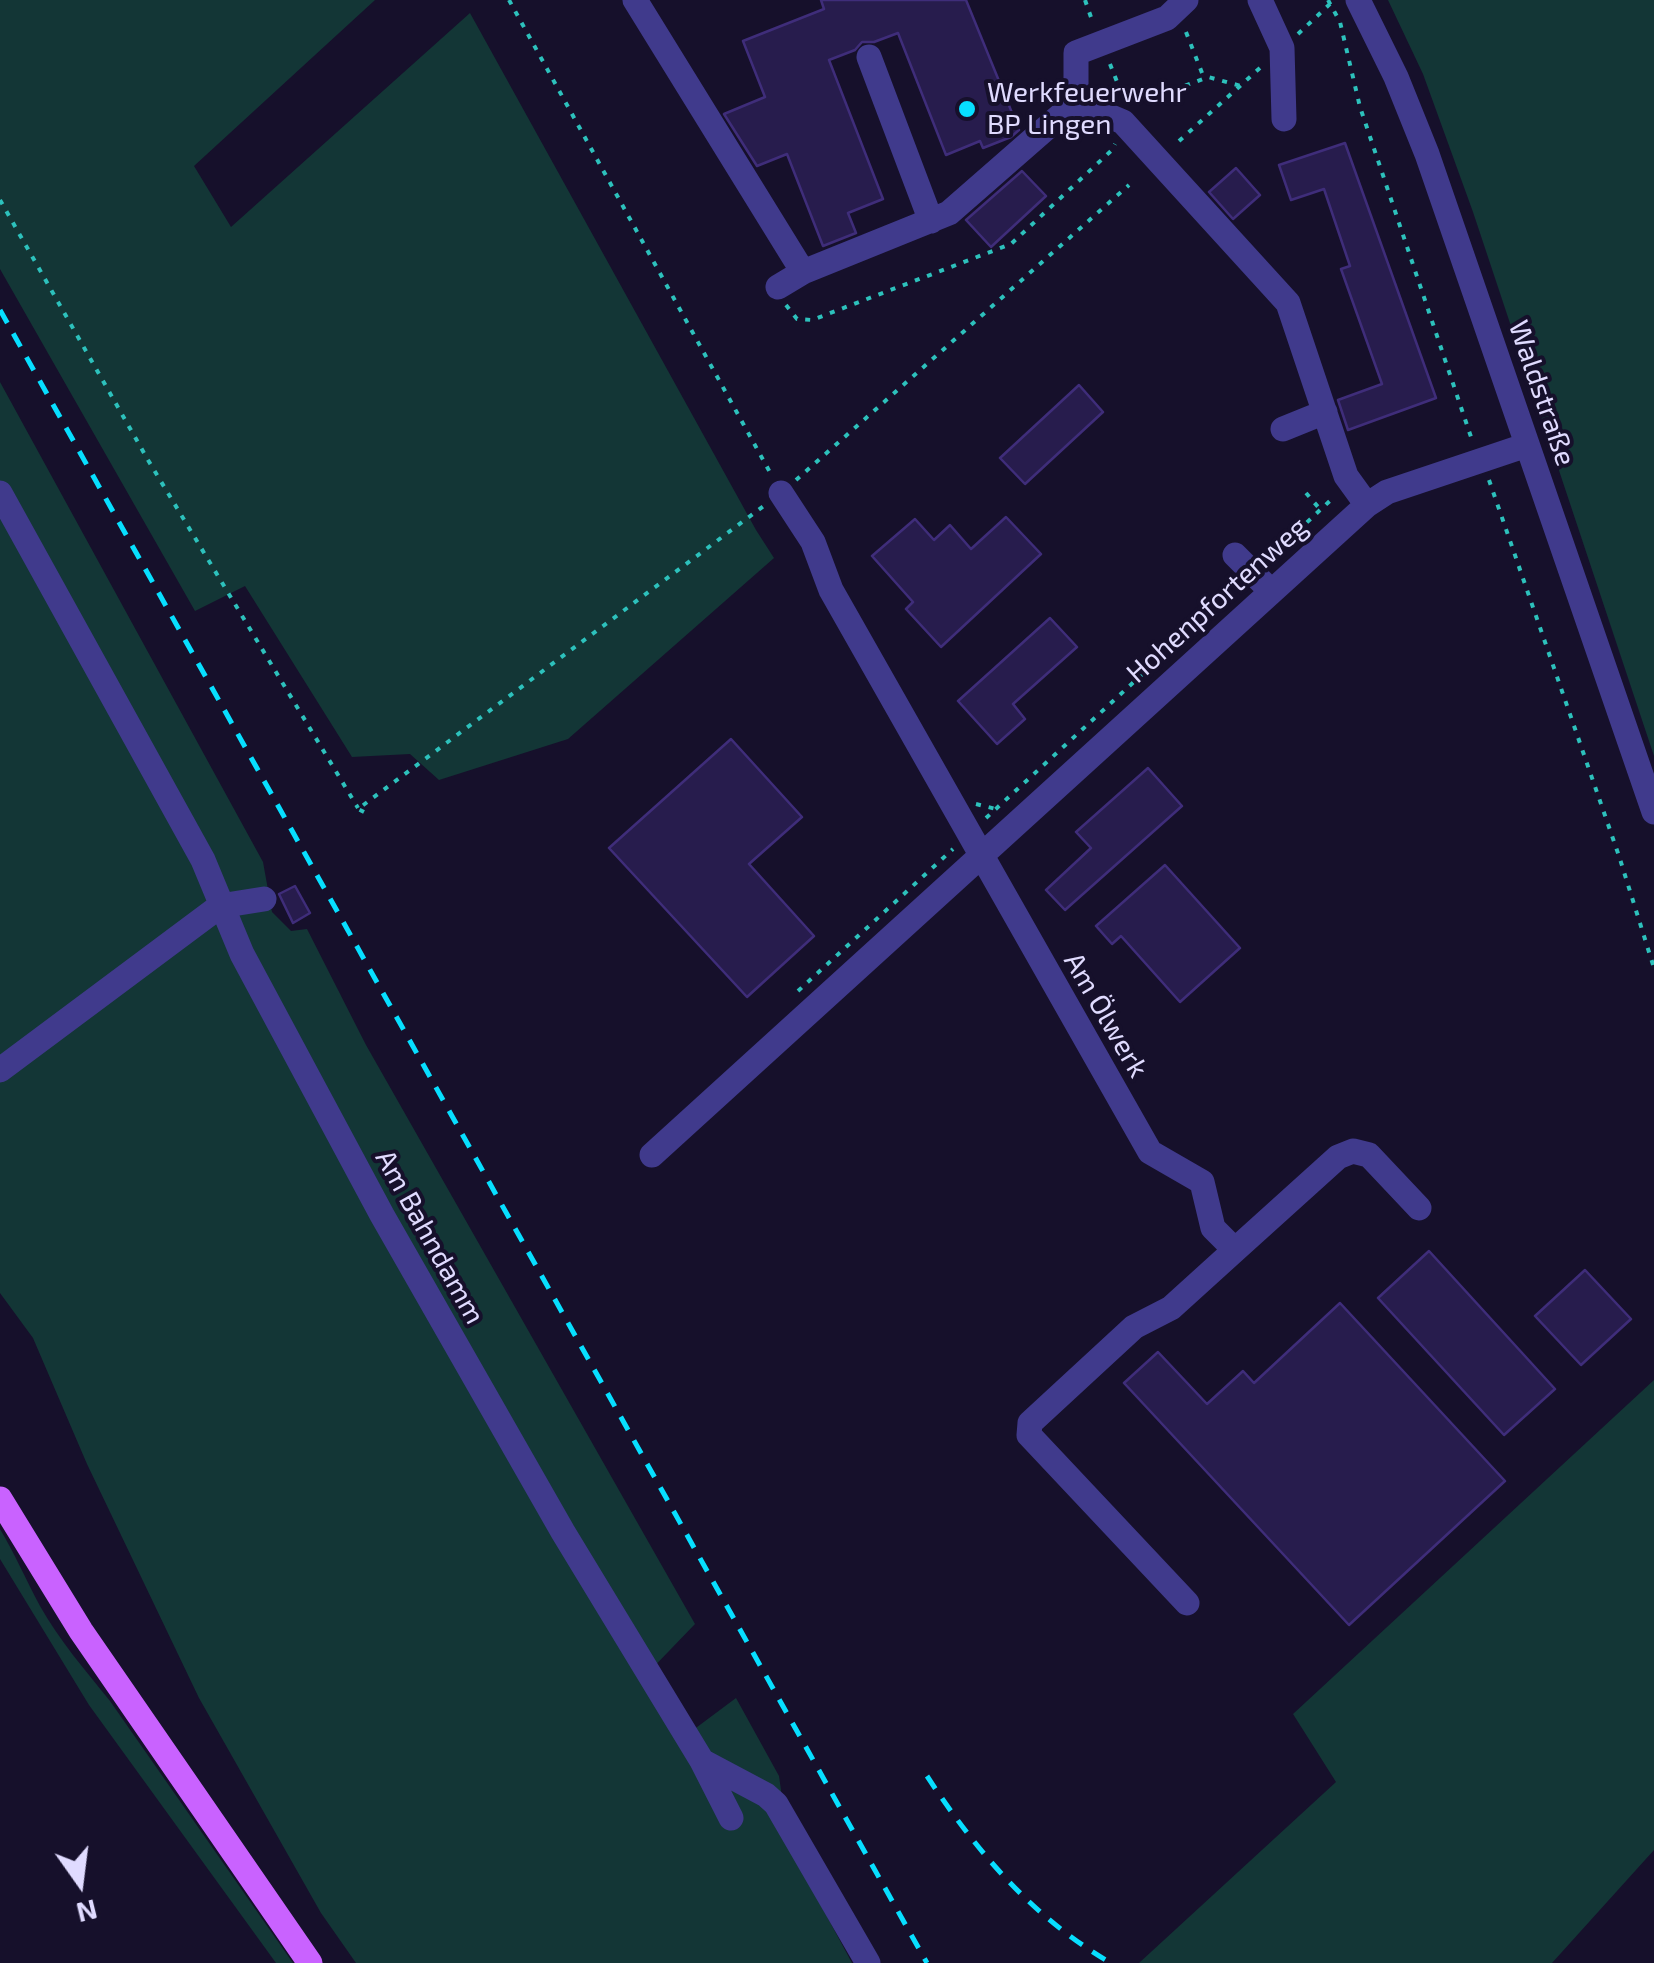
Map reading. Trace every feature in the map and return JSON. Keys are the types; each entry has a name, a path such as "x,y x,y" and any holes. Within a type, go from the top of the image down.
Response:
{"main road":[{"path":"0,1499 81,1632 310,1963"}],"street":[{"path":"635,0 803,272"},
{"path":"778,287 803,272 950,214 1076,102 1076,53 1167,18 1186,0"},
{"path":"1260,0 1282,48 1284,119"},
{"name":"Waldstraße","path":"1358,0 1396,77 1427,154 1654,812"},
{"path":"869,56 931,221"},
{"path":"1076,102 1123,122 1288,302 1346,476 1366,505"},
{"path":"1283,429 1325,412"},
{"name":"Hohenpfortenweg","path":"652,1156 742,1058 981,855 1366,505 1388,492 1527,444"},
{"path":"781,493 813,542 831,590 981,855"},
{"name":"Am Bahndamm","path":"0,494 202,860 242,954 382,1215 563,1532 702,1761 731,1818"},
{"path":"1235,554 1271,591"},
{"name":"Am Ölwerk","path":"981,855 1150,1152 1202,1182 1213,1228 1236,1250"},
{"path":"0,1070 220,906 264,899"},
{"path":"1187,1603 1029,1435 1030,1423 1134,1327 1171,1308 1338,1157 1353,1151 1369,1156 1420,1208"},
{"path":"702,1761 766,1794 776,1804 868,1963"}],"path":[{"path":"509,0 781,493"},
{"path":"1328,0 1340,22 1360,108 1613,838 1654,968"},
{"path":"1184,26 1204,78"},
{"path":"1161,95 1204,78 1241,86 1180,141"},
{"path":"0,200 148,460 361,811 781,493 1129,185"},
{"path":"1306,493 1321,510"}],"green space":[{"path":"0,0 375,0 194,166 231,227 470,13 774,558 568,739 439,780 410,754 352,757 245,586 195,611 0,269"},
{"path":"1388,0 1654,0 1654,756 1473,212 1423,74"},
{"path":"0,382 263,862 272,912 291,931 307,929 366,1045 695,1624 643,1678 677,1742 736,1698 779,1776 789,1846 852,1963 356,1963 321,1913 199,1698 87,1464 33,1338 0,1293"},
{"path":"1654,1380 1654,1850 1552,1963 1139,1963 1336,1782 1293,1714"},
{"path":"0,1529 55,1631 110,1701 293,1963 276,1963 89,1705 0,1559"}],"building":[{"path":"821,0 966,0 1019,130 983,148 980,141 946,155 898,33 862,42 855,50 829,60 883,199 848,213 856,233 823,246 787,154 757,166 724,114 765,97 743,41 824,9"},
{"path":"1345,143 1436,398 1348,430 1338,400 1382,384 1341,269 1350,266 1324,189 1291,200 1279,165"},
{"path":"1236,168 1260,195 1233,219 1209,192"},
{"path":"1022,171 1046,196 991,247 966,220"},
{"path":"1079,385 1103,412 1025,484 1000,458"},
{"path":"1006,517 1041,554 941,647 906,609 913,602 872,556 915,519 934,540 950,525 971,549"},
{"path":"1050,618 1077,647 1013,704 1025,719 997,744 958,701"},
{"path":"731,739 802,817 749,864 814,936 747,997 609,848"},
{"path":"1148,768 1182,806 1065,910 1046,890 1091,848 1076,832"},
{"path":"1165,865 1240,948 1180,1002 1121,936 1112,944 1096,926"},
{"path":"295,886 310,913 293,923 279,894"},
{"path":"1429,1251 1555,1389 1504,1435 1378,1298"},
{"path":"1585,1270 1631,1319 1581,1365 1535,1316"},
{"path":"1340,1303 1505,1481 1349,1625 1124,1383 1158,1352 1207,1404 1243,1371 1254,1383"}],"railway":[{"path":"0,310 927,1963"},
{"path":"927,1776 965,1831 1008,1881 1056,1925 1111,1963"}],"place":[{"name":"Werkfeuerwehr BP Lingen","path":"967,109"}]}
